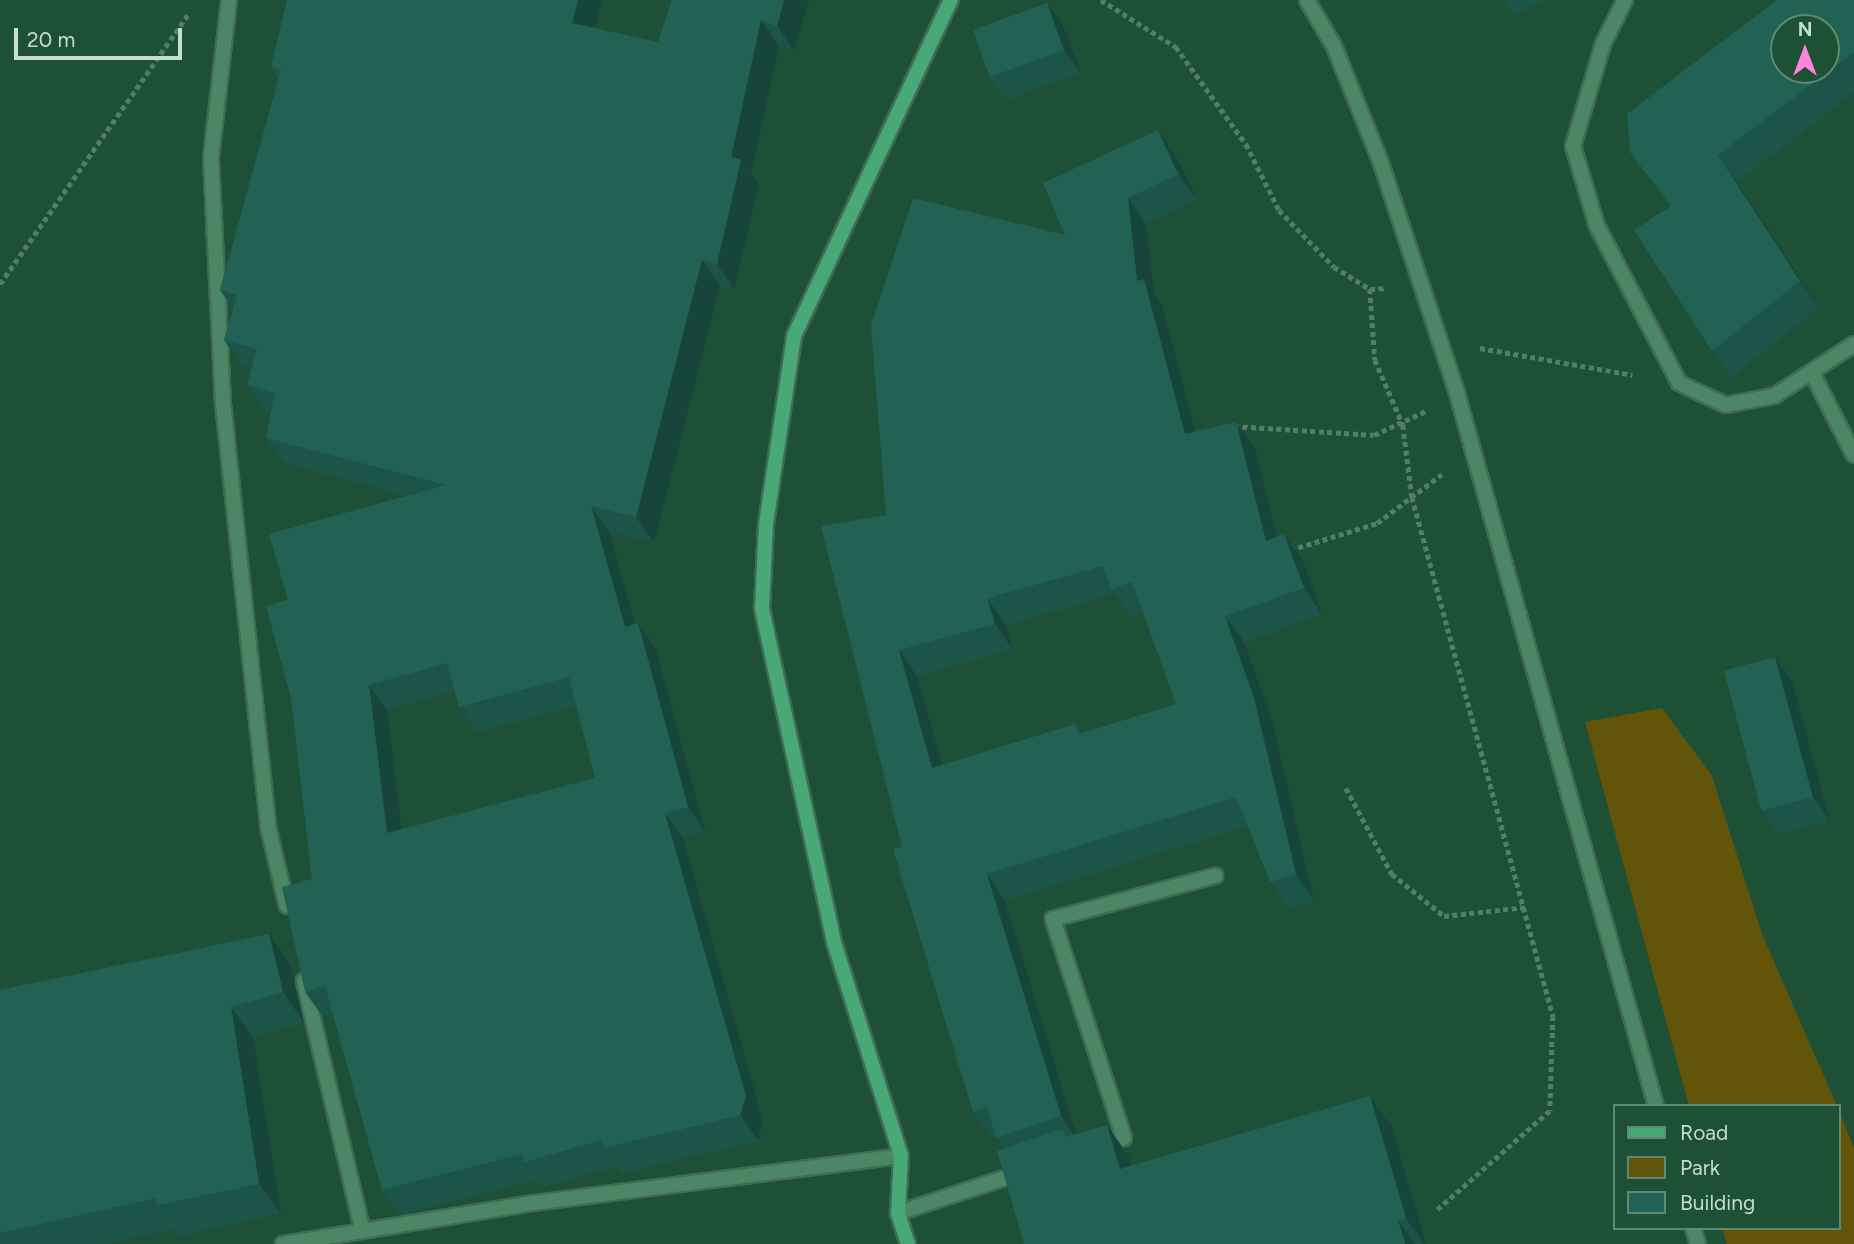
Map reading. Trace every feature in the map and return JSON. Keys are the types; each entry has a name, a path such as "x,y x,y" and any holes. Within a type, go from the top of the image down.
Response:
{"street":[{"path":"229,0 211,158 223,403 268,827 290,920"},
{"path":"908,1244 898,1213 901,1156 834,942 762,608 766,524 794,336 951,0"},
{"path":"1307,0 1339,57 1423,286 1457,393 1655,1104"},
{"path":"1625,0 1603,44 1573,146 1597,226 1679,383 1726,405 1774,396 1854,344"},
{"path":"1812,373 1854,455"},
{"path":"1084,1151 1124,1138 1053,919 1215,876"},
{"path":"300,960 362,1228"},
{"path":"283,1244 362,1228 901,1156"},
{"path":"898,1213 1044,1165"}],"path":[{"path":"1101,0 1176,47 1245,144 1279,210 1334,267 1370,289 1423,286"},
{"path":"0,284 191,11"},
{"path":"1370,289 1375,360 1403,425 1412,496 1553,1016 1550,1111 1436,1212"},
{"path":"1465,344 1679,383"},
{"path":"1225,431 1283,426 1374,435 1403,425 1457,393"},
{"path":"1284,551 1377,523 1474,450"},
{"path":"1346,788 1392,874 1444,916 1525,906"}],"green space":[{"path":"1662,708 1712,776 1762,934 1836,1104 1688,1104 1585,722"},
{"path":"1840,1113 1854,1148 1854,1244 1727,1244 1723,1230 1840,1230"}],"building":[{"path":"287,0 578,0 572,23 658,42 672,0 784,0 777,26 761,20 731,157 741,160 717,264 702,260 636,517 591,506 625,627 638,623 688,807 665,813 746,1096 740,1115 604,1148 602,1140 524,1162 522,1154 382,1190 325,986 305,992 282,887 312,879 291,698 266,606 288,600 269,534 446,485 266,438 275,393 247,385 257,349 224,340 237,295 220,290 281,70 271,67","holes":["447,663 459,707 569,677 595,778 387,833 369,685"]},
{"path":"1777,0 1854,0 1854,52 1840,63 1840,14 1770,14 1770,84 1812,84 1718,155 1800,281 1712,351 1634,230 1671,206 1630,152 1627,114"},
{"path":"1047,3 1064,50 990,77 973,30"},
{"path":"1158,130 1178,174 1128,198 1137,281 1144,279 1185,434 1236,422 1266,541 1284,534 1304,588 1225,616 1254,698 1296,874 1270,882 1236,797 987,874 1061,1116 996,1138 987,1107 973,1112 893,849 902,847 821,526 886,515 871,325 913,198 1065,235 1043,183","holes":["1103,566 1111,589 1132,582 1176,704 1079,734 1075,724 932,768 899,650 995,624 987,598"]},
{"path":"1775,657 1813,797 1761,811 1724,671"},
{"path":"269,934 283,992 231,1007 259,1184 157,1205 156,1198 0,1233 0,990"},
{"path":"1370,1096 1406,1218 1398,1220 1405,1244 1024,1244 997,1151 1063,1129 1065,1137 1107,1125 1120,1169"}]}
